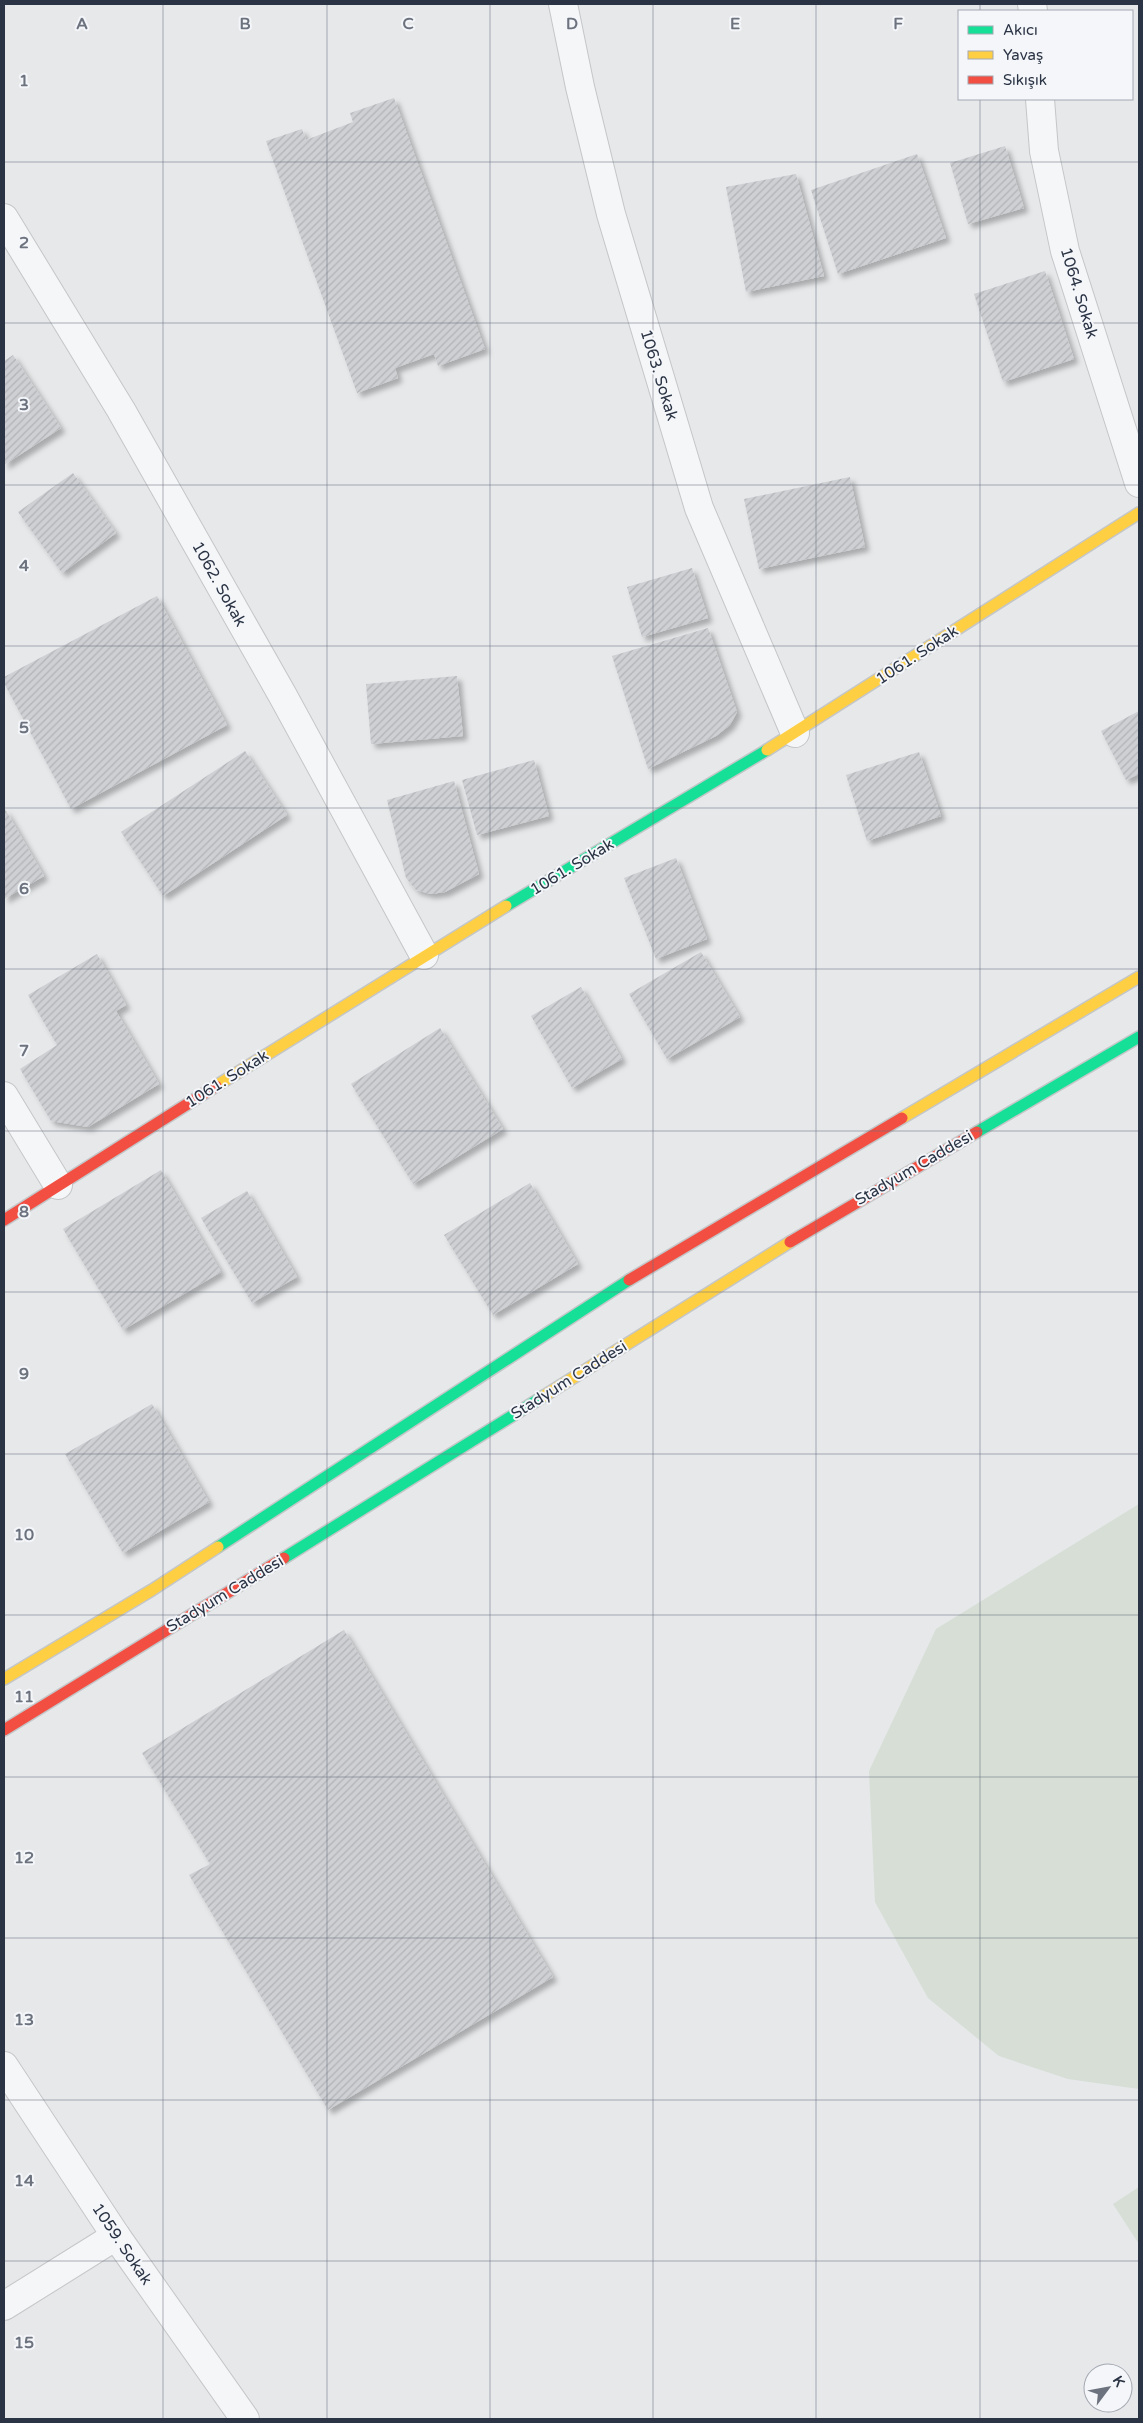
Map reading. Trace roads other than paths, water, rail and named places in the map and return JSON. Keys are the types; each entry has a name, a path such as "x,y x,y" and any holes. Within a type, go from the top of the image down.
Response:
{"street":[{"name":"1063. Sokak","path":"563,4 580,88 610,214 699,508 795,733"},
{"name":"1064. Sokak","path":"1040,100 1044,150 1065,252 1139,483"},
{"name":"1062. Sokak","path":"4,218 126,419 283,696 424,955"},
{"name":"1061. Sokak","path":"4,1220 424,955 795,733 1139,512"},
{"path":"4,1679 152,1590 617,1287 1139,977"},
{"name":"Stadyum Caddesi","path":"4,1730 382,1498 810,1229 1139,1037"},
{"path":"4,1096 58,1186"},
{"name":"1059. Sokak","path":"4,2066 116,2236 245,2419"},
{"path":"4,2306 116,2236"}]}
